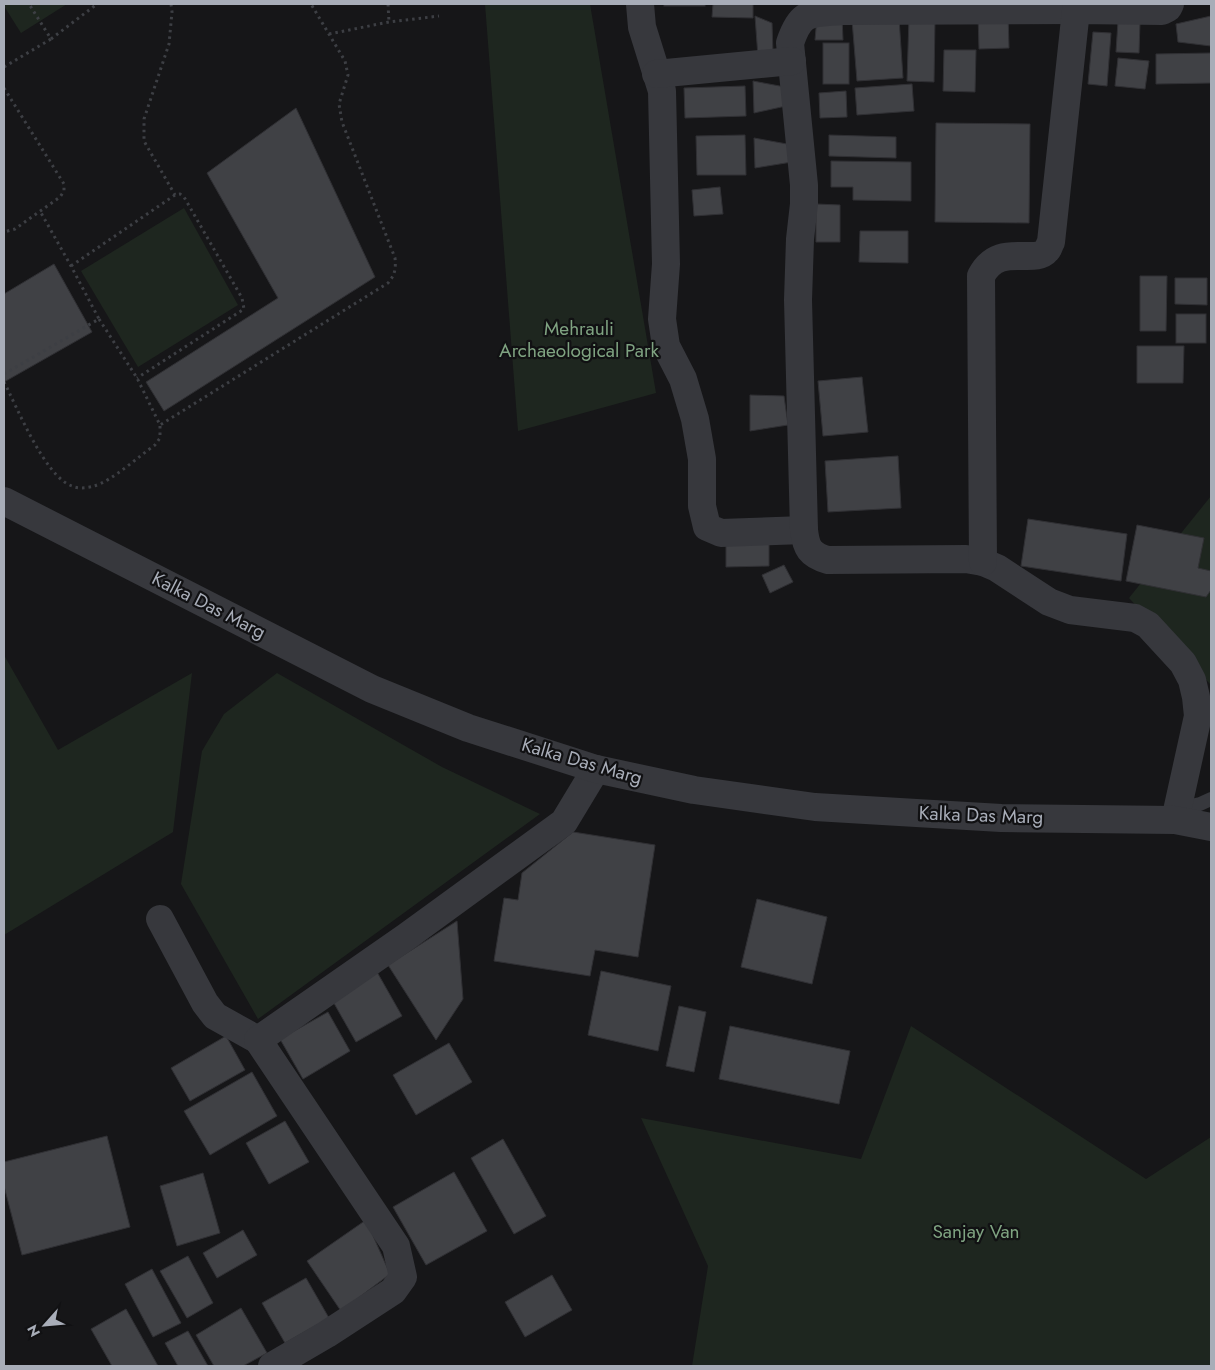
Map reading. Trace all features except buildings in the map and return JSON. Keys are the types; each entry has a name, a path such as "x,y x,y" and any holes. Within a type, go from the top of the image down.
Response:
{"street":[{"path":"640,4 642,27 662,91 666,264 662,319 666,346 683,379 696,419 702,459 702,506 707,527 720,533 804,530"},
{"path":"1170,4 1168,8 1162,11 842,11 805,17 795,26 790,44 804,184 798,300 805,541 812,553 828,560 966,559 983,562 997,568 1049,602 1070,610 1135,618 1148,625 1167,643 1183,663 1192,680 1196,697 1198,716 1176,814"},
{"path":"983,562 982,276 986,267 994,261 1004,257 1040,254 1047,250 1050,242 1076,10"},
{"path":"656,74 792,62"},
{"name":"Kalka Das Marg","path":"4,501 372,689 468,728 596,769 694,790 815,808 1001,818 1176,814 1211,827"},
{"path":"258,1040 406,937 564,822 596,769"},
{"path":"160,919 205,1003 215,1016 258,1040 396,1246 403,1276 393,1291 327,1334 272,1366"}],"lane":[{"path":"1176,814 1211,799"}],"path":[{"path":"29,4 51,39"},
{"path":"4,67 51,39 97,4"},
{"path":"171,4 169,44 144,119 144,141 175,195"},
{"path":"160,425 388,284 393,278 396,269 395,258 342,122 339,104 348,75 345,61 311,4"},
{"path":"388,4 389,22"},
{"path":"329,34 389,22 439,16"},
{"path":"4,88 64,184 64,191 60,197 15,230 4,232"},
{"path":"71,266 175,195 180,194 184,197 242,298 244,309 137,378"},
{"path":"4,382 42,457 63,481 72,486 83,488 96,486 108,480 155,445 160,438 160,425 137,378 98,319 40,211"},
{"path":"4,374 98,319"}],"green space":[{"path":"4,4 67,4 21,33"},
{"name":"Mehrauli Archaeological Park","path":"485,4 590,4 656,393 518,431"},
{"path":"184,208 238,305 138,367 81,271"},
{"path":"1211,496 1211,685 1129,598"},
{"path":"4,655 58,750 192,673 173,832 4,935"},
{"path":"277,673 442,767 540,814 258,1019 181,884 202,751 224,714"},
{"name":"Sanjay Van","path":"911,1026 1146,1179 1211,1137 1211,1366 692,1366 708,1266 641,1118 861,1159"}]}
